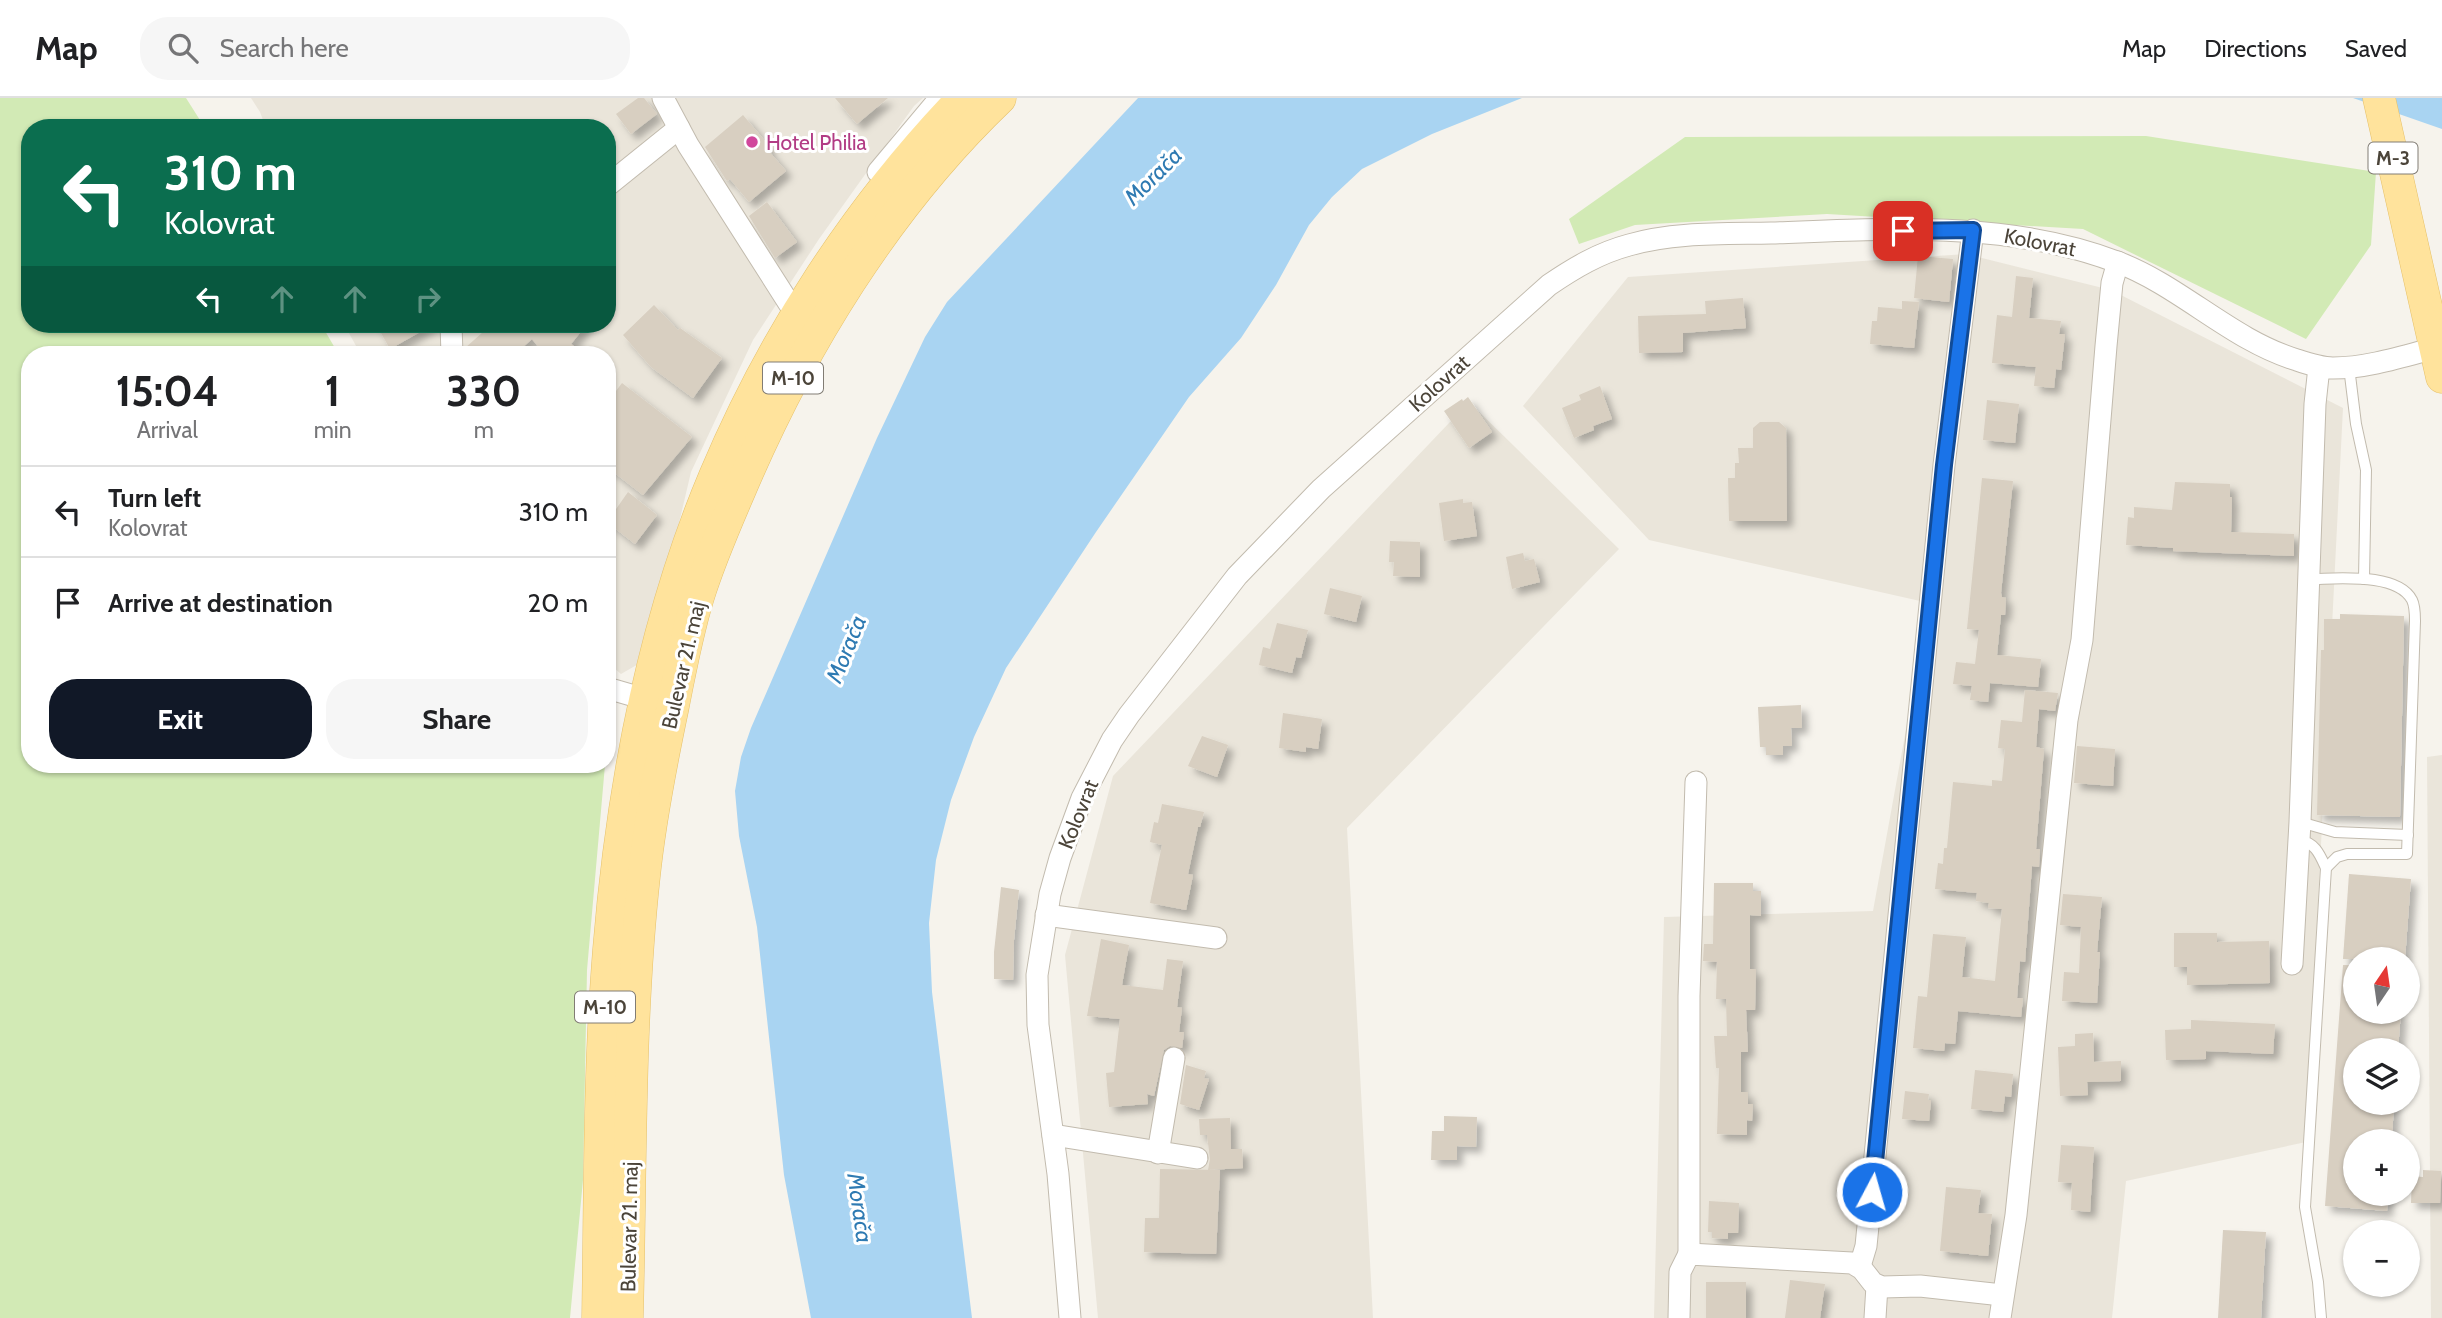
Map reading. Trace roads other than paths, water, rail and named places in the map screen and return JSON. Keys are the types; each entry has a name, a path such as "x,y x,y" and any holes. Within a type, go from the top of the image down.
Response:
{"main road":[{"name":"Bulevar 21. maj","path":"627,1318 634,1011 659,702 656,655 681,567 725,453 793,309 869,207 963,98"},
{"name":"Bulevar 21. maj","path":"598,1318 603,1035 609,948 627,800 659,702 687,638 713,554 756,452 799,366 884,233 945,156 1000,98"},
{"name":"M-3","path":"2379,98 2440,357"}],"street":[{"path":"663,98 679,128 793,309 868,185 940,98"},
{"path":"616,179 679,128"},
{"path":"1860,1266 1866,1246 1944,465 1973,230"},
{"name":"Kolovrat","path":"1070,1318 1054,1135 1038,1025 1037,975 1046,915 1060,858 1069,830 1097,767 1129,715 1245,566 1311,499 1549,285 1601,254 1651,239 1683,235 1973,230 2063,245 2118,262 2151,279 2243,337 2278,355 2319,367 2349,367 2440,357"},
{"path":"2000,1318 2016,1215 2067,720 2082,640 2112,283 2118,262"},
{"path":"2292,964 2300,832 2315,404 2319,367"},
{"path":"616,690 659,702"},
{"path":"1679,1318 1680,1272 1689,1254 1689,996 1696,782"},
{"path":"1046,915 1216,938"},
{"path":"1158,1153 1174,1058"},
{"path":"1054,1135 1196,1158"},
{"path":"1689,1254 1860,1266 1877,1286 1875,1318"},
{"path":"1877,1286 1933,1287 2002,1295"}],"lane":[{"path":"2349,367 2356,424 2366,470 2364,579"},
{"path":"2309,579 2364,579 2396,585 2404,590 2414,606 2407,854 2347,854 2337,857 2326,868"},
{"path":"2300,832 2408,835"},
{"path":"2300,832 2313,845 2326,868 2305,1207 2318,1282 2321,1318"}],"water":[{"name":"Morača","path":"1138,98 1522,98 1432,134 1362,169 1332,197 1309,225 1276,285 1241,338 1189,397 1006,668 974,737 951,800 936,860 929,923 932,992 972,1318 811,1318 784,1175 757,927 739,836 735,791 741,757 751,728 877,438 925,337 947,302"},
{"path":"2353,98 2442,98 2442,129"}],"place":[{"name":"Hotel Philia","path":"752,142"}]}
